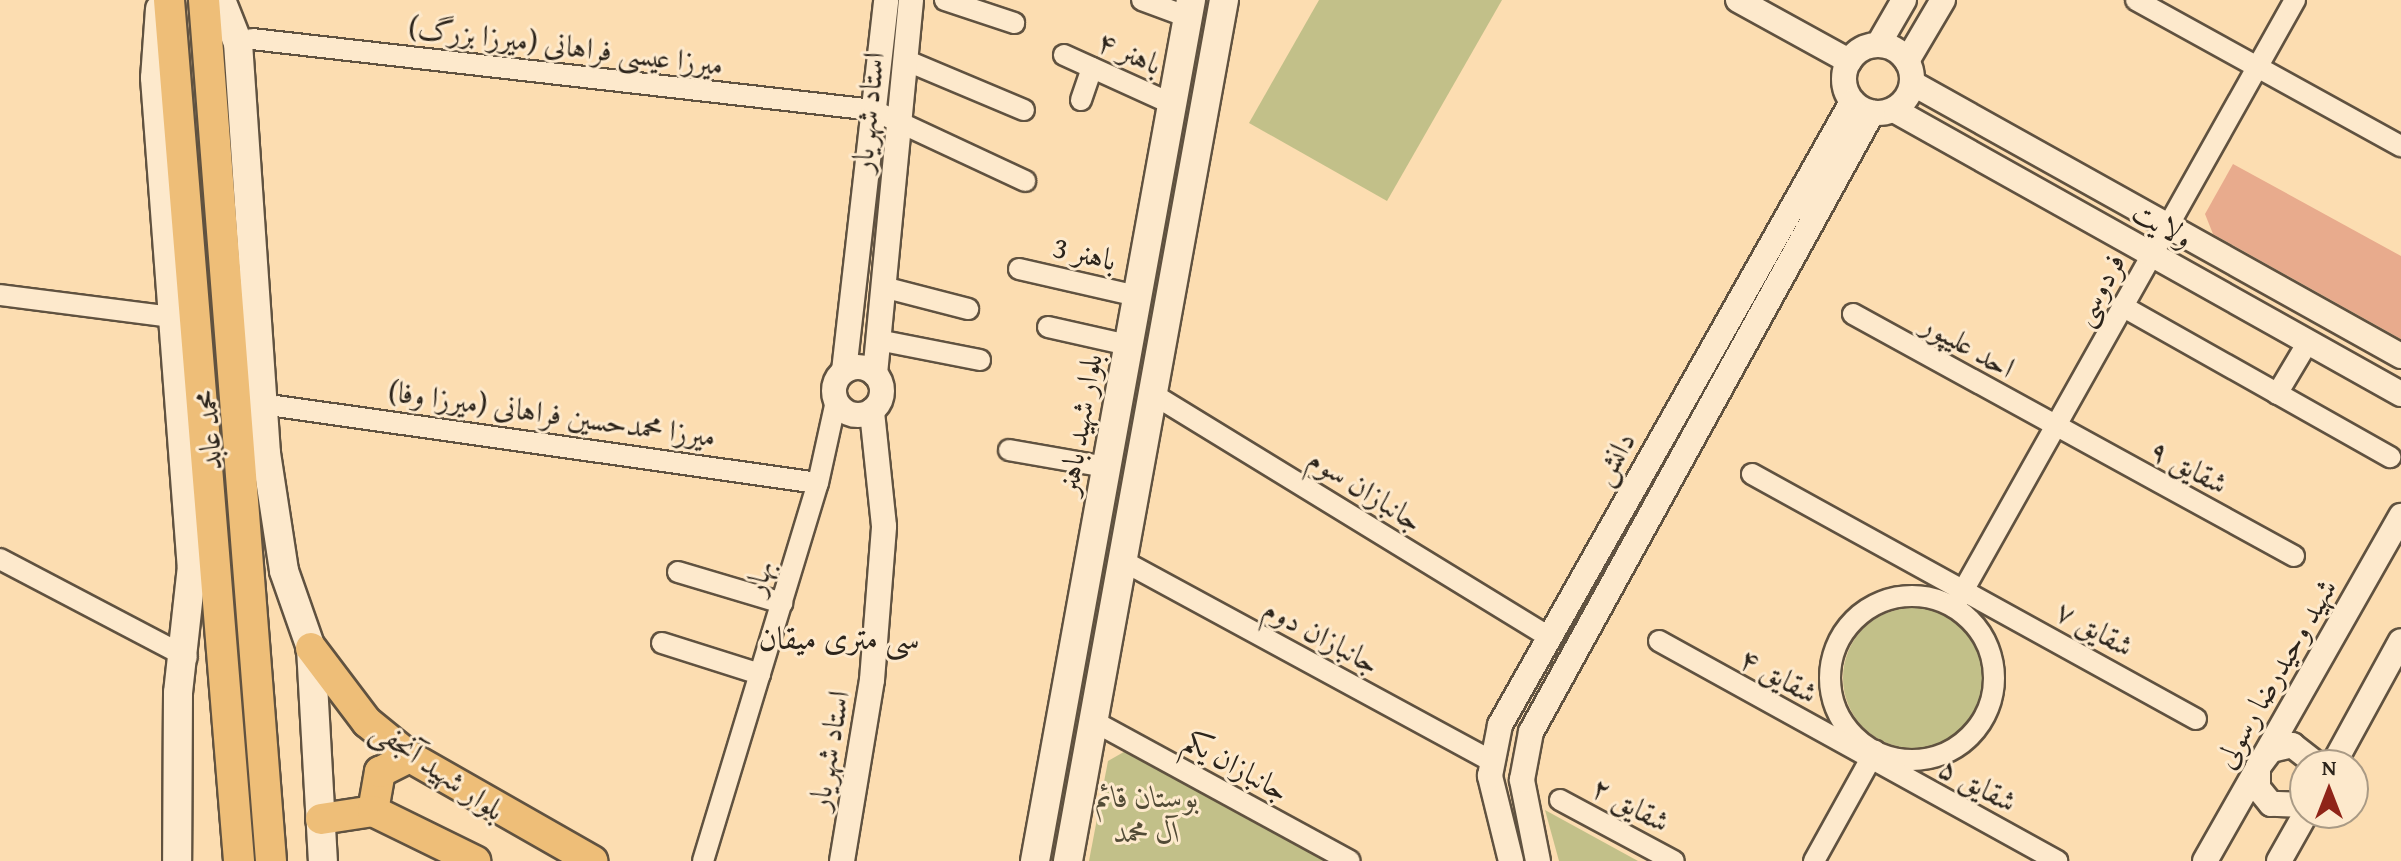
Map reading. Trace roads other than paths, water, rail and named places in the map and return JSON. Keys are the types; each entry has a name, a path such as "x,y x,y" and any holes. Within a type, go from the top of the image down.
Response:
{"main road":[{"path":"161,0 155,78 192,566 187,657 178,693 177,861"},
{"name":"محمد عابد","path":"169,0 239,861"},
{"name":"محمد عابد","path":"204,0 271,861"},
{"path":"221,0 238,43 266,453 284,571 311,648 323,861"},
{"path":"1068,861 1224,0"},
{"name":"بلوار شهید باهنر","path":"1035,861 1189,8"},
{"name":"بلوار شهید آنجفی","path":"311,648 367,722 410,757 592,861"},
{"path":"321,819 373,811 380,772 410,757"},
{"name":"بلوار شهید آنجفی","path":"373,811 475,861"}],"street":[{"name":"استاد شهریار","path":"844,371 886,0"},
{"name":"استاد شهریار","path":"875,374 911,0"},
{"path":"945,0 1014,23"},
{"path":"1142,0 1189,8"},
{"path":"1738,0 1849,61"},
{"path":"1904,0 1878,45 1849,61 1844,82 1873,108 1910,72 1943,0"},
{"path":"2136,0 2401,146"},
{"name":"فردوسی","path":"1954,607 2295,0"},
{"name":"میرزا عیسی فراهانی (میرزا بزرگ)","path":"252,39 873,110 898,117 1025,181"},
{"name":"ولایت","path":"1878,45 1910,72 2167,224 2401,356"},
{"name":"باهنر ۴","path":"1064,55 1172,104"},
{"path":"905,60 1024,110"},
{"path":"1081,100 1092,68"},
{"name":"ولایت","path":"1873,108 2151,254 2401,394"},
{"name":"دانش","path":"1511,861 1492,761 1500,725 1549,637 1873,108"},
{"name":"دانش","path":"1538,861 1522,780 1531,732 1873,108"},
{"name":"باهنر 3","path":"1019,269 1137,296"},
{"path":"883,287 968,309"},
{"path":"0,295 172,317"},
{"path":"2122,306 2390,457"},
{"name":"احد علیپور","path":"1853,314 2055,428"},
{"path":"1048,327 1128,345"},
{"path":"878,340 980,360"},
{"path":"2277,394 2308,342"},
{"path":"860,366 875,374 881,397 872,411 847,413 836,401 834,384 844,371 860,366"},
{"name":"جانبازان سوم","path":"1151,393 1549,637"},
{"name":"بهار","path":"703,861 818,483 836,401"},
{"name":"میرزا محمدحسین فراهانی (میرزا وفا)","path":"276,406 818,483"},
{"name":"استاد شهریار","path":"842,861 872,680 884,526 872,411"},
{"name":"شقایق ۹","path":"2055,428 2294,556"},
{"path":"1009,450 1106,467"},
{"name":"شقایق ۷","path":"1752,474 2196,719"},
{"name":"شهید وحیدرضا رسولی","path":"2205,861 2401,516"},
{"path":"0,559 187,657"},
{"name":"جانبازان دوم","path":"1123,561 1492,761"},
{"path":"678,572 782,603"},
{"path":"1929,597 1954,607 1989,646 1992,698 1982,722 1941,755 1915,760 1873,756 1839,716 1831,691 1839,639 1877,603 1929,597"},
{"name":"شقایق ۴","path":"1659,641 1873,756"},
{"path":"2342,749 2401,641"},
{"path":"662,643 760,674"},
{"name":"جانبازان یکم","path":"1095,722 1350,861"},
{"path":"2289,808 2280,809 2263,797 2256,777 2263,758 2292,745 2297,749"},
{"path":"1814,861 1873,756"},
{"name":"شقایق ۵","path":"1873,756 2057,861"},
{"name":"شقایق ۲","path":"1560,800 1674,861"},
{"path":"2279,861 2297,829"}],"district":[{"name":"سی متری میقان","path":"839,638"}],"park label":[{"name":"بوستان قائم آل محمد","path":"1147,813"}]}
